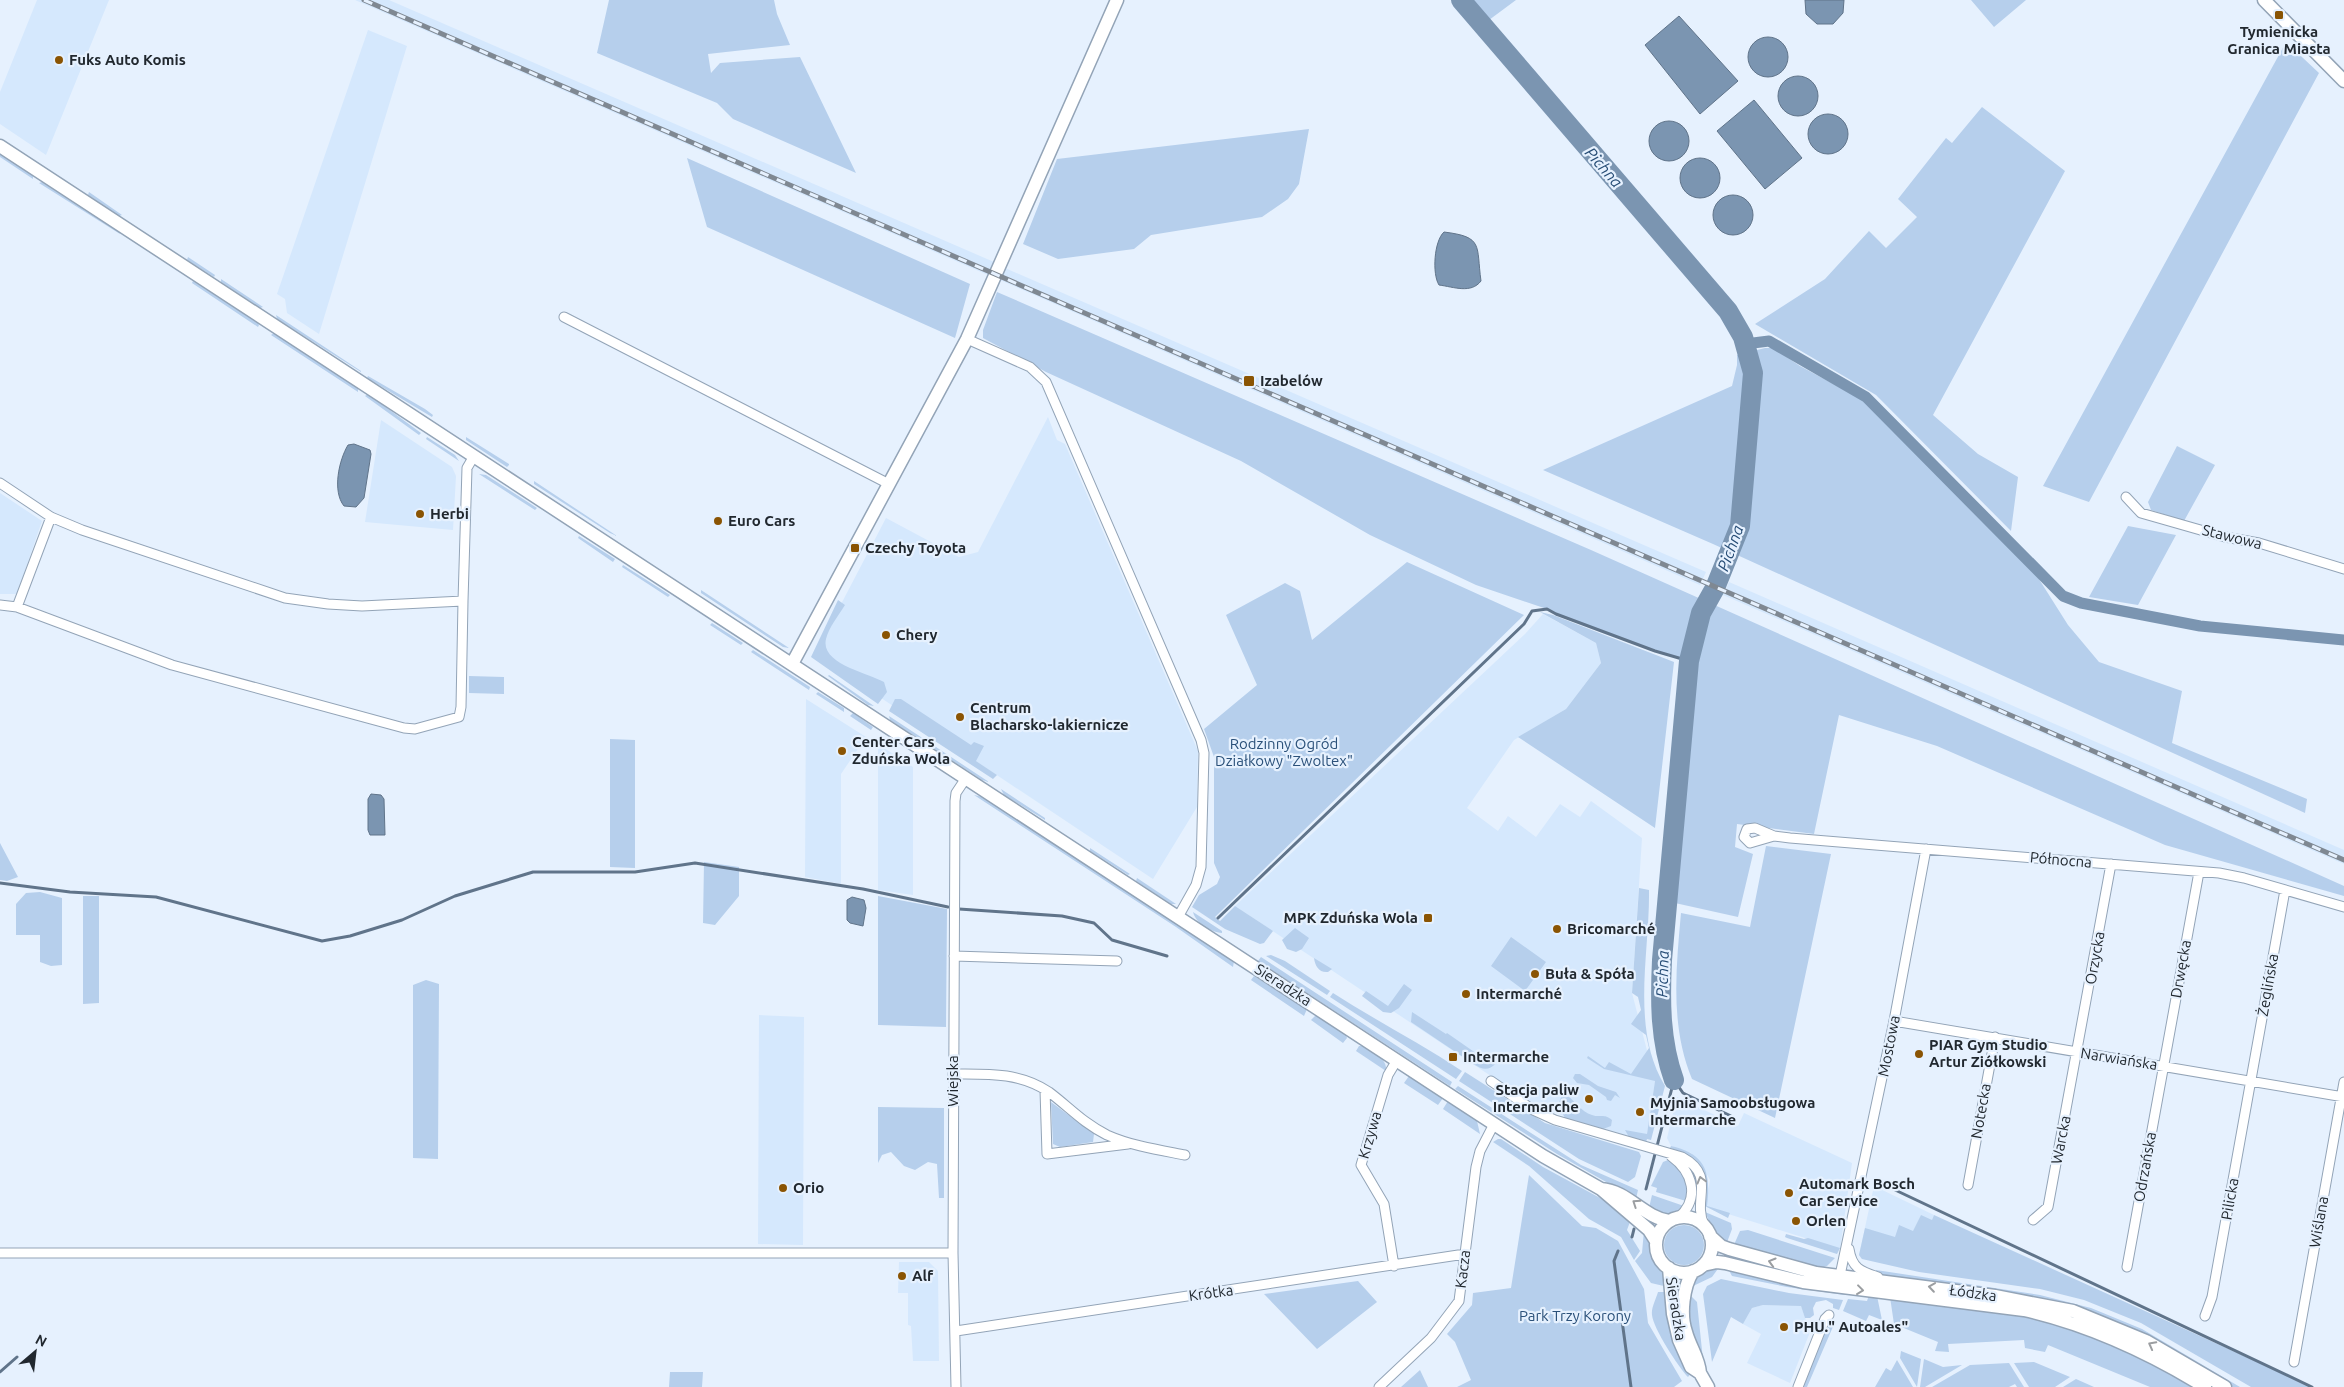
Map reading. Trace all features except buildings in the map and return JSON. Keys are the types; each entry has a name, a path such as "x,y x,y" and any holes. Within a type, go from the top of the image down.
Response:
{"main road":[{"path":"792,664 967,339 1117,0"},
{"path":"2264,0 2344,81"},
{"name":"Sieradzka","path":"0,146 1543,1156 1601,1189 1649,1230 1656,1241"},
{"name":"Sieradzka","path":"1601,1189 1612,1190 1657,1218 1674,1219"},
{"path":"1692,1218 1707,1231 1712,1248 1698,1268 1683,1273 1669,1268 1658,1257 1656,1241 1660,1229 1674,1219 1692,1218"},
{"name":"Łódzka","path":"1707,1231 1721,1246 1735,1252 1838,1282 2024,1310 2060,1318 2117,1339 2164,1362 2205,1387"},
{"name":"Łódzka","path":"1698,1268 1717,1262 1803,1282 1900,1283 2024,1300 2083,1315 2146,1341 2225,1387"},
{"name":"Sieradzka","path":"1669,1268 1673,1314 1679,1340 1691,1367 1700,1373"},
{"name":"Sieradzka","path":"1698,1268 1687,1283 1684,1313 1685,1330 1699,1362 1700,1373 1708,1387"}],"street":[{"path":"564,317 889,484"},
{"path":"967,339 1030,367 1046,382 1201,740 1204,753 1201,867 1196,885 1178,917"},
{"path":"0,605 17,607 172,665 404,728 415,729 459,717 461,706 467,468 474,456"},
{"path":"0,483 51,517 82,530 285,598 328,604 362,606 463,601"},
{"name":"Stawowa","path":"2126,497 2141,513 2268,546 2344,569"},
{"path":"17,607 51,517"},
{"name":"Wiejska","path":"956,1387 953,1253 955,801 956,793 966,778"},
{"name":"Północna","path":"1774,836 2199,872 2244,878 2344,907"},
{"name":"Mostowa","path":"1838,1282 1848,1243 1894,1021 1926,849"},
{"name":"Orzycka","path":"2078,1052 2111,864"},
{"name":"Drwęcka","path":"2163,1066 2199,872"},
{"name":"Żeglińska","path":"2251,1081 2285,890"},
{"path":"954,956 1117,961"},
{"name":"Narwiańska","path":"1894,1021 2343,1096"},
{"name":"Notecka","path":"1968,1185 1995,1037"},
{"name":"Warcka","path":"2033,1220 2048,1207 2078,1052"},
{"name":"Krzywa","path":"1394,1266 1384,1204 1361,1165 1388,1075 1397,1060"},
{"name":"Odrzańska","path":"2127,1267 2163,1066"},
{"path":"953,1074 1004,1074 1018,1077 1045,1090 1085,1123 1130,1144 1185,1155"},
{"path":"1491,1081 1532,1110 1550,1118 1682,1157 1697,1168 1703,1186 1700,1216 1707,1231"},
{"name":"Pilicka","path":"2204,1316 2212,1297 2251,1081"},
{"name":"Wiślana","path":"2294,1362 2344,1082"},
{"path":"1045,1090 1047,1154 1130,1144"},
{"name":"Kacza","path":"1379,1387 1431,1338 1456,1308 1462,1287 1476,1167 1480,1151 1494,1124"},
{"path":"1667,1153 1685,1169 1691,1186 1690,1205 1674,1219"},
{"name":"Mostowa","path":"1848,1243 1850,1259 1858,1270 1900,1283"},
{"path":"0,1253 953,1253"},
{"name":"Krótka","path":"956,1331 1465,1254"},
{"path":"1798,1387 1825,1319 1829,1315"}],"shaded area":[{"path":"37,0 109,0 46,155 0,124 0,92"},
{"path":"355,0 389,0 994,262 988,275"},
{"path":"1805,0 1844,0 1843,13 1833,24 1817,24 1806,14"},
{"path":"1679,16 1738,81 1700,114 1645,45"},
{"path":"368,30 407,46 319,334 287,313 285,299 277,294"},
{"path":"1768,37 1779,40 1785,46 1788,57 1785,68 1779,74 1768,77 1757,74 1751,68 1748,57 1751,46 1757,40"},
{"path":"1798,76 1812,82 1818,96 1812,110 1798,116 1784,110 1778,96 1784,82"},
{"path":"1754,100 1802,158 1765,189 1717,131"},
{"path":"1828,114 1839,117 1845,123 1848,134 1845,145 1839,151 1828,154 1817,151 1811,145 1808,134 1811,123 1817,117"},
{"path":"1669,121 1680,124 1686,130 1689,141 1686,152 1680,158 1669,161 1658,158 1652,152 1649,141 1652,130 1658,124"},
{"path":"1700,158 1711,161 1717,167 1720,178 1717,189 1711,195 1700,198 1689,195 1683,189 1680,178 1683,167 1689,161"},
{"path":"1729,195 1737,195 1744,198 1750,204 1753,215 1750,226 1744,232 1737,235 1729,235 1722,232 1716,226 1713,219 1713,211 1716,204 1722,198"},
{"path":"1444,232 1466,237 1476,245 1481,281 1477,285 1462,289 1439,285 1435,273 1435,258 1438,243"},
{"path":"1005,268 1706,572 1700,585 1000,280"},
{"path":"1048,417 1057,440 1065,444 1198,751 1197,807 1153,879 815,654 886,518 959,557 978,552"},
{"path":"381,420 452,467 456,476 453,530 365,522"},
{"path":"354,444 370,450 371,454 364,498 356,507 344,506 338,492 338,476 342,459 348,445"},
{"path":"0,493 42,521 17,594 0,594"},
{"path":"1729,582 2344,850 2344,864 1723,595"},
{"path":"1543,614 1596,643 1601,663 1566,709 1514,740 1467,808 1498,831 1508,816 1536,837 1560,804 1580,817 1591,801 1642,838 1632,993 1655,1081 1646,1142 1539,1108 1235,906 1525,634"},
{"path":"806,699 866,737 841,774 841,884 805,877"},
{"path":"878,744 913,767 913,895 878,890"},
{"path":"371,794 381,795 384,799 385,835 370,835 368,830 368,799"},
{"path":"852,897 864,900 866,908 863,926 850,923 847,920 847,900"},
{"path":"759,1015 804,1017 803,1245 758,1244"},
{"path":"1677,1097 1738,1126 1744,1113 1852,1163 1840,1249 1706,1207 1710,1180 1700,1162 1691,1153 1671,1146 1667,1138"},
{"path":"1874,1186 1934,1215 1928,1233 1862,1259 1859,1255"},
{"path":"899,1262 929,1262 938,1271 939,1361 913,1361 911,1326 908,1325 908,1293 898,1293"},
{"path":"1763,1305 1801,1306 1810,1332 1790,1383 1747,1363 1761,1334 1743,1324 1752,1308"}],"green space":[{"path":"609,0 774,0 777,14 790,45 708,54 711,73 720,63 800,57 856,173 733,119 717,103 597,53"},
{"path":"1473,0 1516,0 1489,20"},
{"path":"1971,0 2026,0 1994,27"},
{"path":"2286,42 2319,73 2089,502 2043,486"},
{"path":"1982,107 2065,171 1933,415 1978,454 2018,477 2011,531 1876,395 1755,324 1825,279 1869,231 1886,248 1917,217 1898,199 1946,138 1952,143"},
{"path":"1309,129 1299,184 1288,199 1262,217 1151,235 1134,249 1058,259 1023,244 1057,159"},
{"path":"0,154 33,175 33,179 0,157"},
{"path":"687,158 970,284 955,338 707,227"},
{"path":"42,182 119,232 120,234 39,183"},
{"path":"89,192 122,215 119,216 88,195"},
{"path":"188,257 215,275 214,277 187,260"},
{"path":"221,279 263,307 260,308 221,282"},
{"path":"193,281 258,323 258,327 192,283"},
{"path":"997,292 1591,550 2344,886 2344,896 2165,845 1937,746 1839,715 1814,834 1737,824 1735,847 1753,854 1738,917 1666,901 1689,661 1655,651 1547,609 1476,585 1370,535 1241,461 1046,372 983,338 983,330"},
{"path":"276,315 361,371 361,372 277,319"},
{"path":"274,333 358,388 358,392 271,335"},
{"path":"1765,348 1773,348 1800,366 1865,401 2024,560 2037,576 2068,625 2099,662 2182,691 2172,743 2307,799 2305,813 1713,544 1543,470 1732,386 1737,365 1737,355"},
{"path":"368,376 425,409 433,415 432,417 367,378"},
{"path":"368,394 421,433 419,435 365,396"},
{"path":"427,437 455,455 459,461 426,439"},
{"path":"466,437 509,465 507,467 466,440"},
{"path":"2177,446 2215,465 2184,521 2151,510 2148,502"},
{"path":"479,474 486,475 537,508 535,510"},
{"path":"534,481 617,536 534,484"},
{"path":"2128,526 2176,535 2138,605 2089,597"},
{"path":"579,536 615,559 613,562 578,538"},
{"name":"Rodzinny Ogród Działkowy \"Zwoltex\"","path":"1407,562 1524,615 1215,917 1220,921 1235,906 1273,931 1264,943 1260,944 1225,929 1192,907 1199,895 1217,884 1220,877 1214,863 1214,757 1204,729 1257,685 1226,615 1285,583 1300,591 1312,640"},
{"path":"623,565 670,595 668,597 622,567"},
{"path":"701,590 789,648 783,647 701,593"},
{"path":"838,600 845,605 829,630 826,648 830,655 838,661 884,682 887,692 878,704 811,657"},
{"path":"1540,612 1553,615 1674,662 1655,828 1518,737 1566,709 1601,663 1596,643"},
{"path":"712,623 743,643 741,645 710,625"},
{"path":"753,650 810,687 809,690 751,652"},
{"path":"829,675 874,706 868,705"},
{"path":"469,676 504,677 504,694 469,693"},
{"path":"818,692 844,708 844,712 816,694"},
{"path":"895,699 901,699 971,745 974,742 984,746 976,761 997,775 993,779 889,711"},
{"path":"853,713 873,727 871,730 850,716"},
{"path":"889,716 989,782 982,780 890,720"},
{"path":"610,739 635,740 635,868 610,867"},
{"path":"1001,789 1045,818 1045,820 1004,795"},
{"path":"974,795 983,797 1234,961 1233,967 1176,927"},
{"path":"0,843 18,877 7,881 0,880"},
{"path":"1766,846 1831,854 1775,1118 1692,1079 1680,1039 1676,997 1681,913 1750,927"},
{"path":"1090,848 1130,874 1128,875 1090,851"},
{"path":"704,862 739,867 739,896 715,925 703,923"},
{"path":"1137,878 1176,904 1171,904 1136,881"},
{"path":"1639,888 1649,890 1644,990 1648,1040 1654,1064 1665,1086 1651,1140 1647,1139 1646,1142 1629,1137 1625,1130 1647,1134 1655,1081 1604,1069 1587,1058 1588,1056 1605,1068 1609,1062 1631,1074 1649,1048 1646,1035 1631,1024 1641,1010 1638,997 1632,993"},
{"path":"40,892 62,898 62,965 51,966 40,962 40,935 16,935 16,904 26,893"},
{"path":"83,896 99,896 99,1003 83,1004"},
{"path":"878,896 947,909 946,1027 878,1025"},
{"path":"1193,912 1222,931 1222,933 1204,927 1197,920"},
{"path":"1295,928 1309,938 1302,949 1296,952 1287,949 1282,940"},
{"path":"1511,937 1546,962 1525,991 1491,966"},
{"path":"1271,955 1285,961 1330,991 1327,995 1266,956"},
{"path":"1261,957 1452,1082 1450,1086 1258,961"},
{"path":"1314,958 1332,969 1328,972 1320,970 1316,966"},
{"path":"1254,976 1307,1009 1304,1016 1251,980"},
{"path":"426,980 439,984 438,1159 413,1158 413,985"},
{"path":"1404,984 1412,990 1399,1008 1391,1013 1383,1012 1362,996 1366,991 1388,1006"},
{"path":"1333,993 1462,1071 1456,1079 1330,997"},
{"path":"1412,1012 1480,1056 1469,1061 1411,1022"},
{"path":"1316,1015 1346,1035 1347,1038 1343,1043 1311,1020"},
{"path":"1359,1046 1382,1059 1386,1066 1386,1071 1356,1051"},
{"path":"1486,1055 1496,1063 1493,1066 1485,1069 1473,1064"},
{"path":"1465,1072 1545,1123 1639,1152 1641,1156 1635,1177 1628,1182 1579,1159 1459,1081"},
{"path":"1575,1074 1580,1074 1598,1086 1616,1092 1620,1098 1615,1095 1611,1101 1607,1100 1606,1097 1589,1085 1577,1083 1573,1078"},
{"path":"1409,1076 1443,1098 1438,1105 1404,1083"},
{"path":"1458,1086 1581,1165 1638,1190 1636,1199 1557,1154 1455,1089"},
{"path":"1566,1094 1581,1109 1588,1113 1595,1116 1604,1116 1612,1120 1611,1126 1603,1129 1565,1118 1558,1105 1562,1095"},
{"path":"1448,1101 1477,1121 1480,1134 1443,1109"},
{"path":"1051,1102 1094,1134 1093,1142 1060,1147 1053,1144"},
{"path":"878,1107 944,1108 944,1198 939,1198 937,1164 928,1162 915,1170 904,1166 891,1152 882,1155 878,1163"},
{"path":"1501,1139 1543,1167 1613,1205 1631,1219 1627,1230 1640,1251 1634,1260 1621,1237 1589,1219 1529,1166 1493,1142"},
{"path":"1671,1146 1692,1154 1699,1160 1707,1175 1708,1195 1707,1206 1730,1213 1728,1218 1705,1206 1707,1185 1702,1169 1690,1156 1670,1148"},
{"path":"1668,1160 1682,1172 1687,1188 1686,1201 1656,1192 1657,1188 1651,1186 1663,1162"},
{"name":"Park Trzy Korony","path":"1529,1175 1582,1226 1596,1228 1618,1241 1644,1289 1648,1323 1682,1381 1674,1387 1457,1387 1471,1380 1455,1342 1447,1334 1472,1305 1473,1293 1511,1288"},
{"path":"1652,1195 1684,1206 1672,1214 1658,1212 1649,1208"},
{"path":"1705,1212 1731,1223 1732,1229 1726,1245 1715,1234"},
{"path":"1921,1215 1932,1220 1934,1215 2312,1387 2251,1387 2141,1323 2084,1300 2040,1289 1919,1272 1862,1259 1859,1255 1865,1228 1895,1237 1899,1225 1913,1231"},
{"path":"1680,1225 1688,1225 1695,1228 1701,1234 1704,1245 1701,1256 1695,1262 1688,1265 1680,1265 1673,1262 1667,1256 1664,1249 1664,1241 1667,1234 1673,1228"},
{"path":"1644,1230 1668,1287 1651,1283 1635,1261 1642,1253"},
{"path":"1748,1230 1835,1258 1827,1266 1817,1269 1733,1247 1740,1231"},
{"path":"1786,1234 1804,1239 1808,1238 1840,1248 1837,1254 1787,1238 1785,1237"},
{"path":"1720,1266 1712,1277 1691,1287 1703,1272"},
{"path":"1727,1267 1846,1292 1845,1295 1787,1287 1732,1276"},
{"path":"1876,1270 2040,1295 2091,1308 2142,1329 2240,1387 2233,1387 2179,1354 1911,1280 1876,1273"},
{"path":"1721,1279 1789,1293 1843,1300 1839,1310 1833,1308 1833,1304 1826,1300 1816,1302 1813,1308 1814,1315 1810,1318 1805,1318 1801,1306 1763,1305 1752,1308 1743,1324 1731,1317 1712,1362 1703,1294 1707,1286"},
{"path":"1358,1281 1377,1302 1317,1349 1264,1294"},
{"path":"1658,1292 1669,1292 1691,1373 1688,1377 1667,1348 1653,1321 1652,1309"},
{"path":"1689,1294 1697,1302 1703,1360 1692,1328"},
{"path":"1869,1295 1877,1296 1882,1320 1869,1315 1866,1321 1843,1311 1848,1299 1867,1301"},
{"path":"1890,1297 2028,1315 2123,1346 2198,1387 2150,1387 2048,1345 2045,1352 2025,1348 2024,1340 1948,1344 1949,1352 1935,1351 1938,1342 1894,1324"},
{"path":"1835,1322 1807,1387 1803,1387 1827,1328"},
{"path":"1901,1351 1921,1359 1917,1387 1900,1358"},
{"path":"1924,1359 1943,1367 1962,1365 1925,1387 1920,1387"},
{"path":"1897,1360 1913,1387 1875,1387 1886,1368 1891,1371"},
{"path":"2034,1362 2070,1377 2055,1387 2029,1387 2014,1363"},
{"path":"2009,1363 2024,1387 2017,1387 2015,1384 2009,1387 1932,1387 1970,1365"},
{"path":"1420,1370 1428,1387 1401,1387"},
{"path":"670,1372 703,1372 702,1387 669,1387"},
{"path":"2076,1379 2094,1387 2063,1387"}],"waterway":[{"name":"Pichna","path":"1461,0 1728,311 1743,337 1753,373 1740,526 1715,588 1701,613 1689,661 1661,975 1662,1021 1666,1051 1674,1080"},
{"path":"1745,344 1769,341 1866,397 2063,596 2081,603 2200,626 2344,640"},
{"path":"1218,918 1524,624 1532,611 1547,609 1655,651 1689,661"},
{"path":"0,883 70,892 156,897 322,941 350,936 402,920 455,896 533,872 635,872 695,863 863,889 948,907"},
{"path":"959,909 1062,916 1094,923 1112,940 1167,956"},
{"path":"1674,1080 1683,1093 1731,1116"},
{"name":"Pichna","path":"1646,1189 1674,1080"},
{"path":"1874,1180 2312,1387"},
{"name":"Pichna","path":"1632,1237 1634,1229"},
{"name":"Pichna","path":"1618,1251 1614,1261 1631,1387"},
{"path":"0,1372 17,1357"}],"railway":[{"path":"364,0 2344,860"}],"place":[{"name":"Tymienicka Granica Miasta","path":"2279,15"},
{"name":"Fuks Auto Komis","path":"59,60"},
{"name":"Izabelów","path":"1249,381"},
{"name":"Herbi","path":"420,514"},
{"name":"Euro Cars","path":"718,521"},
{"name":"Czechy Toyota","path":"855,548"},
{"name":"Chery","path":"886,635"},
{"name":"Centrum Blacharsko-lakiernicze","path":"960,717"},
{"name":"Center Cars Zduńska Wola","path":"842,751"},
{"name":"MPK Zduńska Wola","path":"1428,918"},
{"name":"Bricomarché","path":"1557,929"},
{"name":"Buła & Spóła","path":"1535,974"},
{"name":"Intermarché","path":"1466,994"},
{"name":"PIAR Gym Studio Artur Ziółkowski","path":"1919,1054"},
{"name":"Intermarche","path":"1453,1057"},
{"name":"Stacja paliw Intermarche","path":"1589,1099"},
{"name":"Myjnia Samoobsługowa Intermarche","path":"1640,1112"},
{"name":"Orio","path":"783,1188"},
{"name":"Automark Bosch Car Service","path":"1789,1193"},
{"name":"Orlen","path":"1796,1221"},
{"name":"Alf","path":"902,1276"},
{"name":"PHU.\" Autoales\"","path":"1784,1327"}]}
